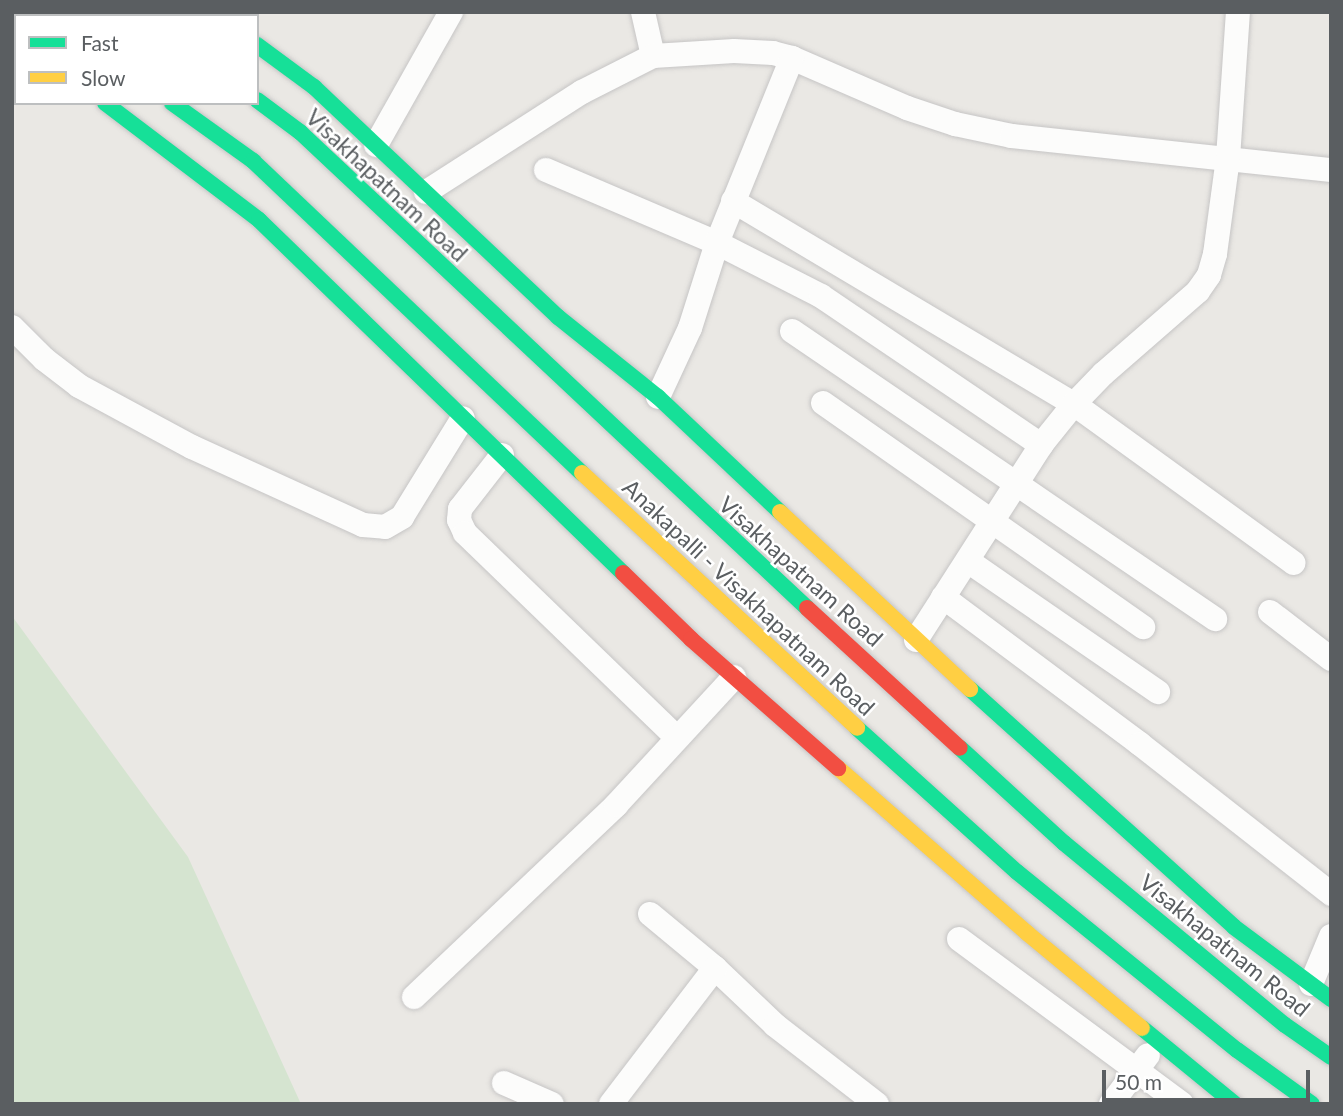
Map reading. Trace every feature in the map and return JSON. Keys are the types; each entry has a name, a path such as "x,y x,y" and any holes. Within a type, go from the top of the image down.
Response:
{"main road":[{"path":"259,46 314,87 558,317 658,397 916,640 1234,927 1321,992"},
{"name":"Visakhapatnam Road","path":"259,101 300,132 698,508 1065,843 1285,1026 1331,1057"},
{"path":"108,105 259,220 691,639 1027,933 1236,1104"},
{"name":"Anakapalli - Visakhapatnam Road","path":"175,105 253,161 735,618 1017,872 1237,1050 1312,1104"}],"street":[{"path":"376,145 451,12"},
{"path":"643,12 653,55"},
{"path":"916,640 1041,445 1074,404 1103,374 1198,291 1209,275 1215,254 1228,158 1238,12"},
{"path":"426,192 582,92 653,55 734,51 792,58 907,108 955,124 1058,142 1331,170"},
{"path":"658,397 694,319 717,243 792,58"},
{"path":"546,170 717,243 821,296 1041,445"},
{"path":"733,201 1074,404 1294,562"},
{"path":"12,327 44,359 79,386 192,447 363,526 385,527 402,517 463,418"},
{"path":"792,331 1215,619"},
{"path":"823,403 1143,627"},
{"path":"502,456 460,509 458,520 465,533 677,738"},
{"path":"968,561 1158,692"},
{"path":"943,597 1140,744 1331,894"},
{"path":"1270,612 1331,659"},
{"path":"414,998 616,805 734,677"},
{"path":"650,915 716,968 775,1025 877,1104"},
{"path":"1321,992 1331,936"},
{"path":"959,939 1138,1068 1182,1104"},
{"path":"611,1104 716,968"},
{"path":"1111,1104 1159,1041"},
{"path":"505,1083 552,1104"}],"green space":[{"path":"12,616 188,857 301,1104 12,1104"}],"traffic: fast":[{"path":"137,12 140,14"},
{"path":"259,46 314,87 558,317 658,397 780,512"},
{"path":"259,101 300,132 807,608"},
{"path":"108,105 259,220 623,573"},
{"path":"175,105 253,161 582,473"},
{"path":"970,689 1234,927 1331,999"},
{"path":"857,728 1017,872 1237,1050 1312,1104"},
{"path":"960,748 1064,843 1285,1025 1331,1057"},
{"path":"1142,1028 1235,1104"}],"traffic: slow":[{"path":"582,473 857,728"},
{"path":"780,512 970,689"},
{"path":"838,768 1027,933 1142,1028"}],"traffic: jam":[{"path":"623,573 691,639 838,768"},
{"path":"807,608 960,748"}]}
